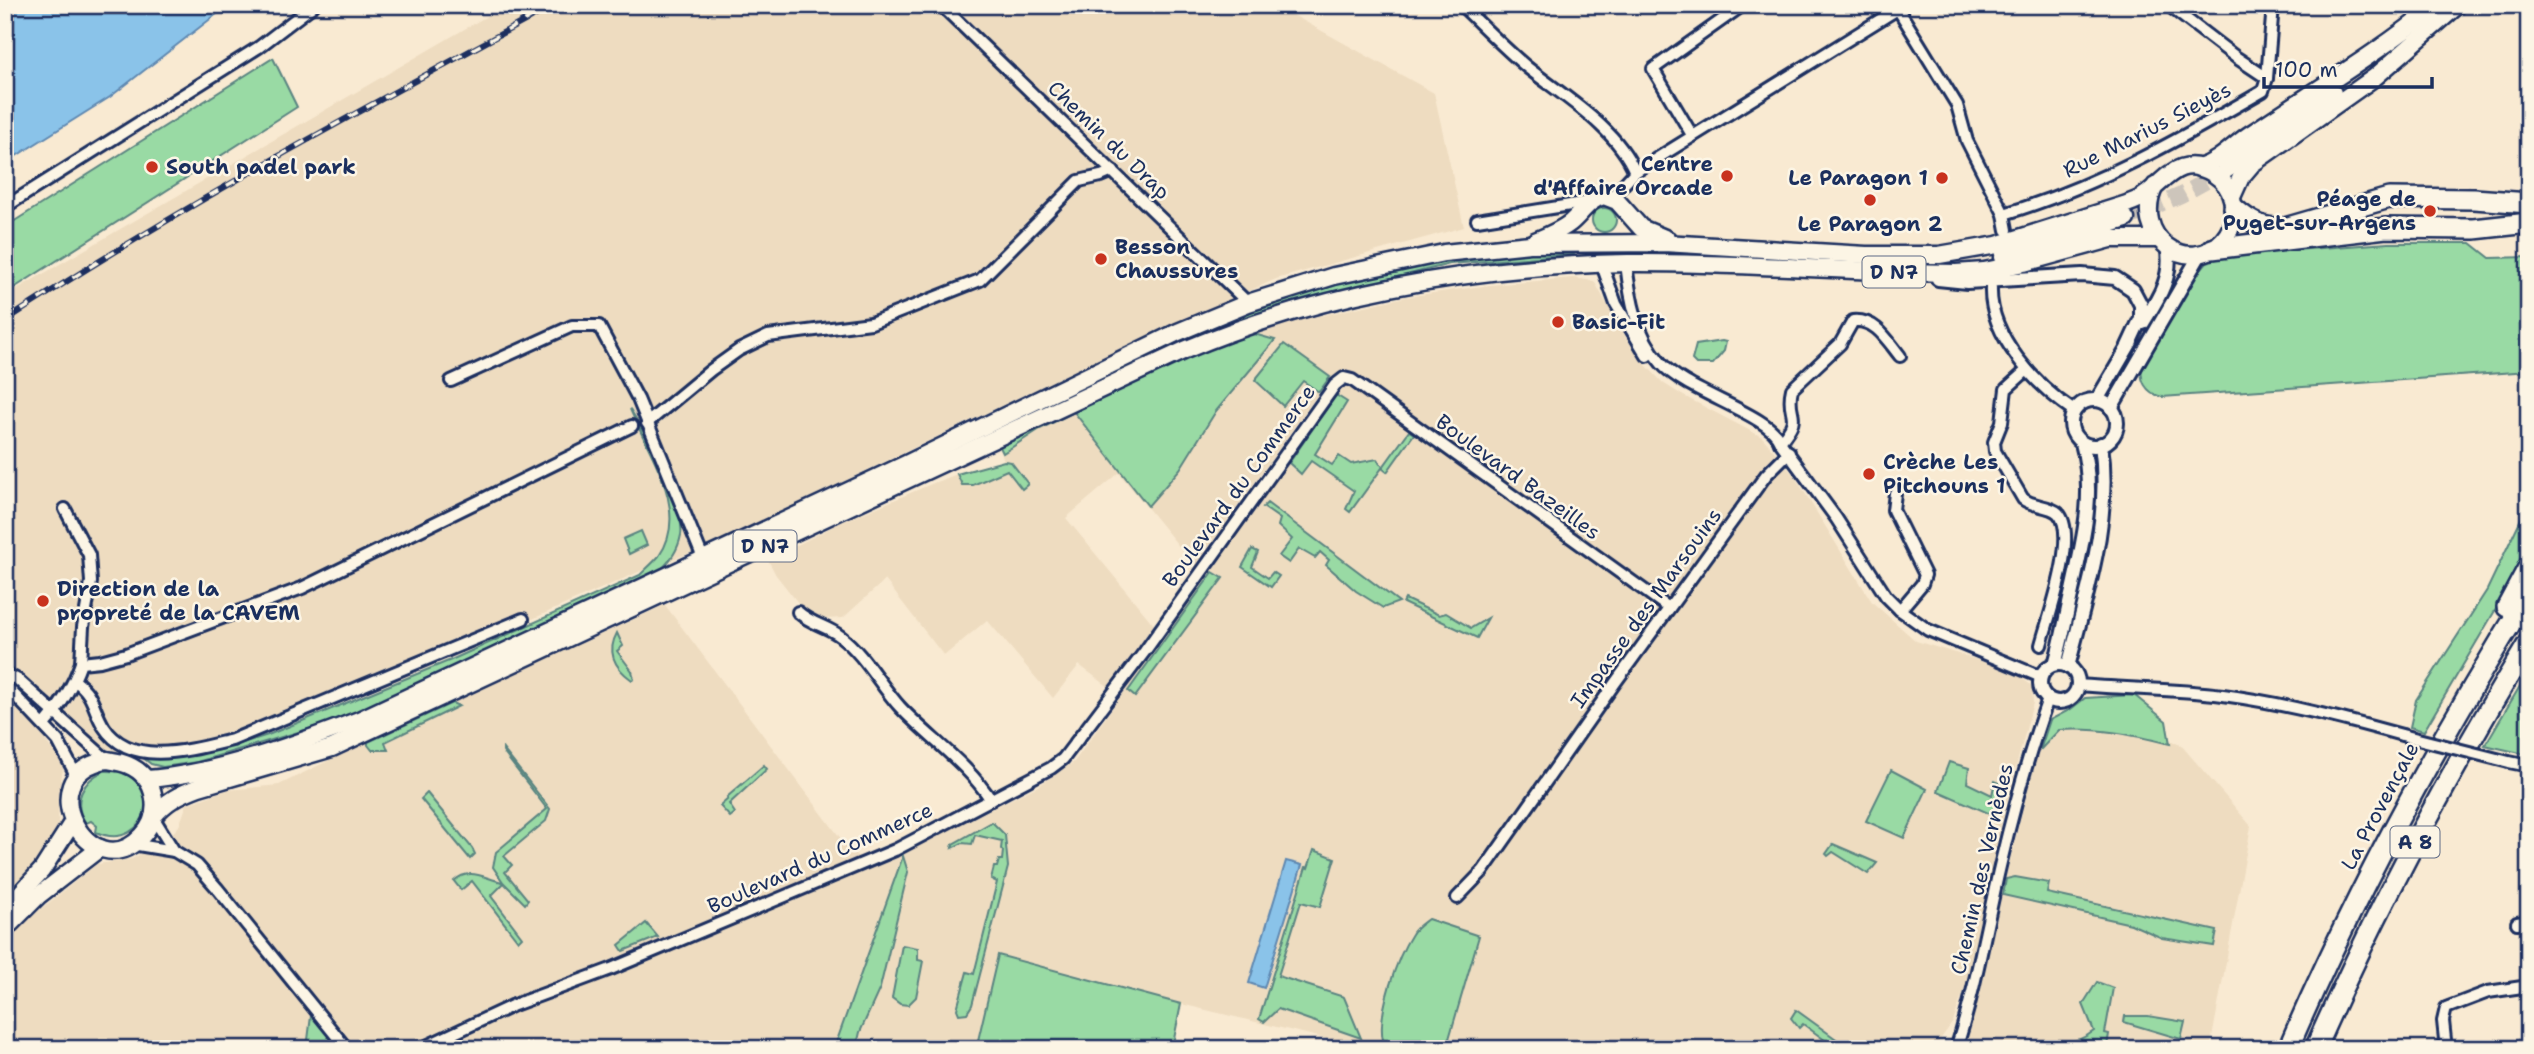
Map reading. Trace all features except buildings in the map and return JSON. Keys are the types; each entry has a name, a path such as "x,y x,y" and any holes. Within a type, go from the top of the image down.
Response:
{"highway":[{"path":"2233,202 2247,219 2269,229 2285,228 2389,198 2529,203"},
{"path":"2206,251 2386,228 2474,229 2529,223"},
{"path":"2451,722 2529,566"},
{"name":"La Provençale","path":"2288,1049 2350,912 2451,722 2529,594"},
{"name":"A 8","path":"2315,1049 2373,924 2439,796 2529,642"}],"main road":[{"path":"2199,168 2214,163 2250,134 2438,13 2458,5"},
{"path":"2226,170 2438,13"},
{"path":"2233,202 2219,178 2199,168 2186,167 2174,171 2155,186 2148,208 2152,229 2162,243 2189,254 2206,251 2221,242 2229,232 2233,220 2233,202 2241,177 2252,164 2375,77 2438,13"},
{"name":"D N7","path":"147,779 199,771 309,739 359,720 906,464 1178,332 1248,303 1334,276 1413,258 1486,247 1530,244 1624,242 1866,255 1939,255 1997,245 2038,233 2124,205 2140,198 2155,186"},
{"path":"1530,244 1565,226 1588,205 1604,196 1617,201 1642,228 1680,244"},
{"path":"1617,201 1626,264"},
{"path":"1588,205 1588,226 1601,265"},
{"path":"1911,272 2008,256 2126,219"},
{"name":"D N7","path":"153,817 169,800 199,787 332,748 1185,350 1239,328 1328,301 1417,281 1501,270 1626,264 1911,272 1984,271 2036,260 2096,242 2126,238 2162,243"},
{"path":"107,760 127,764 147,779 155,801 153,817 149,828 132,844 121,849 100,848 80,834 72,824 68,810 70,791 77,777 96,762 107,760"},
{"path":"5,910 42,870 72,824"},
{"path":"5,929 38,896 100,848"}],"street":[{"path":"5,207 259,47 314,5"},
{"name":"Chemin du Drap","path":"941,5 1248,303"},
{"path":"1461,5 1526,66 1597,122 1623,152 1635,172"},
{"path":"1692,135 1653,69 1743,5"},
{"path":"2168,5 2267,78"},
{"path":"2267,78 2273,5"},
{"path":"1617,201 1635,172 1901,7 1957,105 1967,141 2004,214 2007,230"},
{"name":"Rue Marius Sieyès","path":"2004,214 2067,193 2180,139 2263,91 2267,78"},
{"path":"647,423 711,370 739,350 768,336 871,323 980,280 1079,181 1113,171"},
{"path":"1477,220 1588,205"},
{"path":"2097,400 2168,278 2170,260 2162,243"},
{"path":"2111,408 2206,251"},
{"path":"1626,264 1638,323 1660,363 1685,383 1764,424 1778,435 1780,442"},
{"path":"1601,265 1616,304 1644,352 1658,370 1695,396 1780,442 1836,518 1886,596 1900,610 1928,630 2041,677"},
{"path":"1911,272 1943,280 1967,282 2072,275 2115,278 2133,290 2142,312 2128,346"},
{"path":"1991,288 1991,302 2000,327 2017,357 2027,370 2074,411"},
{"path":"1780,442 1792,428 1794,420 1791,389 1840,344 1853,321 1877,327 1900,356"},
{"path":"451,381 572,326 598,326 638,399 703,558"},
{"path":"2027,370 2006,389 2003,422 1994,442 1995,451 2023,499 2029,504 2055,510 2063,519 2067,535 2041,645"},
{"name":"Boulevard Bazeilles","path":"1344,378 1352,380 1670,608"},
{"name":"Boulevard du Commerce","path":"420,1049 514,1005 611,970 895,850 1051,768 1071,750 1335,385 1344,378"},
{"path":"2055,664 2090,502 2086,459 2082,443 2072,432 2071,425 2074,411 2084,402 2097,400 2111,408 2116,427 2113,435 2101,444 2095,446 2082,443"},
{"path":"81,663 126,654 302,588 632,426"},
{"path":"2068,667 2102,519 2104,491 2101,444"},
{"name":"Impasse des Marsouins","path":"1458,898 1483,871 1766,475 1789,452"},
{"path":"1895,494 1893,510 1925,575 1922,584 1900,610"},
{"path":"44,725 75,681 81,663 83,627 91,582 89,555 65,509"},
{"path":"798,612 807,620 831,630 847,642 897,704 928,736 977,779 990,800"},
{"path":"75,681 85,688 92,698 102,725 122,744 159,753 181,750 232,740 523,619"},
{"path":"2055,664 2068,667 2076,674 2076,692 2066,701 2048,699 2041,689 2041,677 2048,667 2055,664"},
{"path":"5,673 18,680 107,760"},
{"path":"5,685 58,741 77,777"},
{"path":"2078,685 2226,695 2364,725 2529,766"},
{"name":"Chemin des Vernèdes","path":"1956,1049 1968,1012 2004,850 2028,759 2048,699"},
{"path":"153,817 174,851"},
{"path":"132,844 174,851 197,865 347,1049"},
{"path":"2517,923 2529,921"},
{"path":"2446,1049 2443,1021 2446,1008 2488,992 2529,986"}],"shaded area":[{"path":"506,5 1275,5 1434,93 1464,227 1276,279 1130,344 709,546 641,571 469,647 197,753 136,758 99,746 66,717 31,680 5,680 5,296"},
{"path":"1573,278 1594,281 1626,338 1663,383 1762,437 1795,477 1872,602 1916,641 2013,671 2032,686 2033,703 2001,824 1967,981 1953,1022 1933,1049 1369,1049 1181,1004 998,955 976,1049 5,1049 5,938 97,864 132,859 169,837 179,826 187,804 227,790 279,785 665,605 848,848 872,868 1038,786 1074,762 1342,386 1330,377 1195,566 1119,473 1066,518 1154,625 1109,687 1079,665 1053,698 987,620 944,656 885,580 843,618 824,619 803,609 776,575 768,560 840,523 936,482 1004,461 999,445 1247,332 1405,297 1490,285"},
{"path":"5,694 20,708 58,757 63,769 58,827 48,848 15,884 5,891"},
{"path":"2080,716 2113,717 2181,745 2251,826 2210,1049 1962,1049 2045,722"}],"green space":[{"name":"South padel park","path":"273,58 297,107 14,288 5,275 5,227"},
{"path":"1604,208 1613,211 1616,220 1613,229 1604,232 1595,229 1592,220 1595,211"},
{"path":"2388,243 2471,243 2490,258 2529,257 2529,371 2162,397 2145,385 2143,363 2194,277 2207,262 2230,255"},
{"path":"1574,249 1577,251 1574,254 1450,264 1308,299 1220,326 1098,380 1197,330 1300,293 1344,281 1435,263"},
{"path":"1247,332 1275,340 1216,411 1180,469 1148,506 1074,412 1040,429 1003,453 999,445 1140,376"},
{"path":"1726,342 1724,351 1713,364 1696,364 1692,360 1696,345"},
{"path":"1284,344 1330,377 1319,392 1303,381 1283,406 1255,380"},
{"path":"1336,395 1347,402 1315,454 1332,465 1339,456 1351,464 1377,459 1383,467 1409,431 1414,434 1387,472 1382,468 1350,512 1346,509 1354,491 1311,461 1301,474 1289,463"},
{"path":"630,409 663,471 681,524 680,541 676,551 658,572 342,719 197,762 163,767 151,764 138,754 193,755 220,750 268,735 451,660 640,575 659,556 668,539 669,501 656,463"},
{"path":"1004,461 1011,462 1028,484 1022,489 1007,470 973,485 962,485 957,474"},
{"path":"2529,502 2529,553 2424,731 2410,727 2416,700 2487,590"},
{"path":"1267,503 1399,602 1383,608 1356,591 1326,565 1329,560 1320,552 1315,558 1299,549 1289,563 1279,556 1292,539 1278,526 1280,519 1263,507"},
{"path":"641,531 647,545 629,554 623,539"},
{"path":"1252,549 1258,552 1252,567 1268,578 1273,572 1279,576 1271,587 1242,567"},
{"path":"1213,572 1223,578 1135,697 1128,691"},
{"path":"1405,599 1439,615 1446,613 1471,628 1488,618 1477,638 1403,603"},
{"path":"617,633 623,646 617,651 632,671 632,680 614,660 612,647"},
{"path":"2529,671 2529,755 2485,745"},
{"path":"2134,695 2166,721 2170,744 2129,735 2073,729 2059,730 2040,750 2050,720 2085,698"},
{"path":"452,703 459,706 385,742 388,750 372,750 368,745 368,742"},
{"path":"503,749 550,809 546,821 504,856 512,865 505,872 528,900 525,904 504,883 491,896 522,937 518,941 472,881 461,890 454,881 466,874 472,874 503,882 493,867 496,852 547,809"},
{"path":"1949,762 1969,768 1967,783 1992,795 1995,781 2005,785 1995,816 1938,791"},
{"path":"764,765 767,769 729,804 735,813 730,817 720,806"},
{"path":"1891,770 1927,789 1904,838 1866,821"},
{"path":"104,771 125,774 139,783 145,795 145,809 140,822 129,832 114,836 96,832 97,826 91,821 86,823 82,815 80,800 85,786"},
{"path":"427,793 472,848 475,854 470,859 421,799"},
{"path":"992,822 1005,835 1008,867 972,1005 967,1013 959,1014 957,1009 967,972 974,974 997,882 991,879 994,867 1002,860 1003,851 1002,841 975,835 972,844 962,843 952,848 953,844"},
{"path":"1833,844 1877,863 1868,874 1833,852 1828,856 1826,854"},
{"path":"1314,850 1335,858 1320,907 1301,902 1278,976 1344,997 1361,1038 1278,1009 1264,1022 1259,1019 1306,867 1308,868"},
{"path":"903,856 908,872 880,988 860,1032 856,1049 834,1049"},
{"path":"2015,877 2049,883 2047,893 2217,931 2214,946 2162,938 2131,924 2003,895 2006,879"},
{"path":"1428,919 1479,936 1446,1049 1408,1049 1383,1040 1383,1016 1390,986 1406,944 1413,932"},
{"path":"646,923 658,937 623,951 619,945"},
{"path":"902,945 918,948 918,960 923,961 916,997 908,1005 900,1004 892,998"},
{"path":"998,955 1181,1004 1172,1049 976,1049"},
{"path":"2097,982 2113,988 2105,1033 2109,1034 2107,1046 2100,1049 2053,1049 2031,1041 2064,1043 2094,1031 2083,1004"},
{"path":"1796,1010 1850,1049 1837,1049 1803,1024 1799,1028 1791,1018"},
{"path":"313,1014 340,1049 307,1048"},
{"path":"2125,1016 2148,1016 2185,1022 2181,1039 2124,1022"}],"water":[{"path":"5,5 224,5 222,10 110,97 5,163"},
{"path":"1286,861 1302,865 1264,988 1249,983"}],"tunnel":[{"path":"2126,219 2181,195 2226,170"}],"railway":[{"path":"5,321 208,197 554,5"}],"place":[{"name":"South padel park","path":"152,167"},
{"name":"Centre d'Affaire Orcade","path":"1727,176"},
{"name":"Le Paragon 1","path":"1942,178"},
{"name":"Le Paragon 2","path":"1870,200"},
{"name":"Péage de Puget-sur-Argens","path":"2430,211"},
{"name":"Besson Chaussures","path":"1101,259"},
{"name":"Basic-Fit","path":"1558,322"},
{"name":"Crèche Les Pitchouns 1","path":"1869,474"},
{"name":"Direction de la propreté de la CAVEM","path":"43,601"}]}
